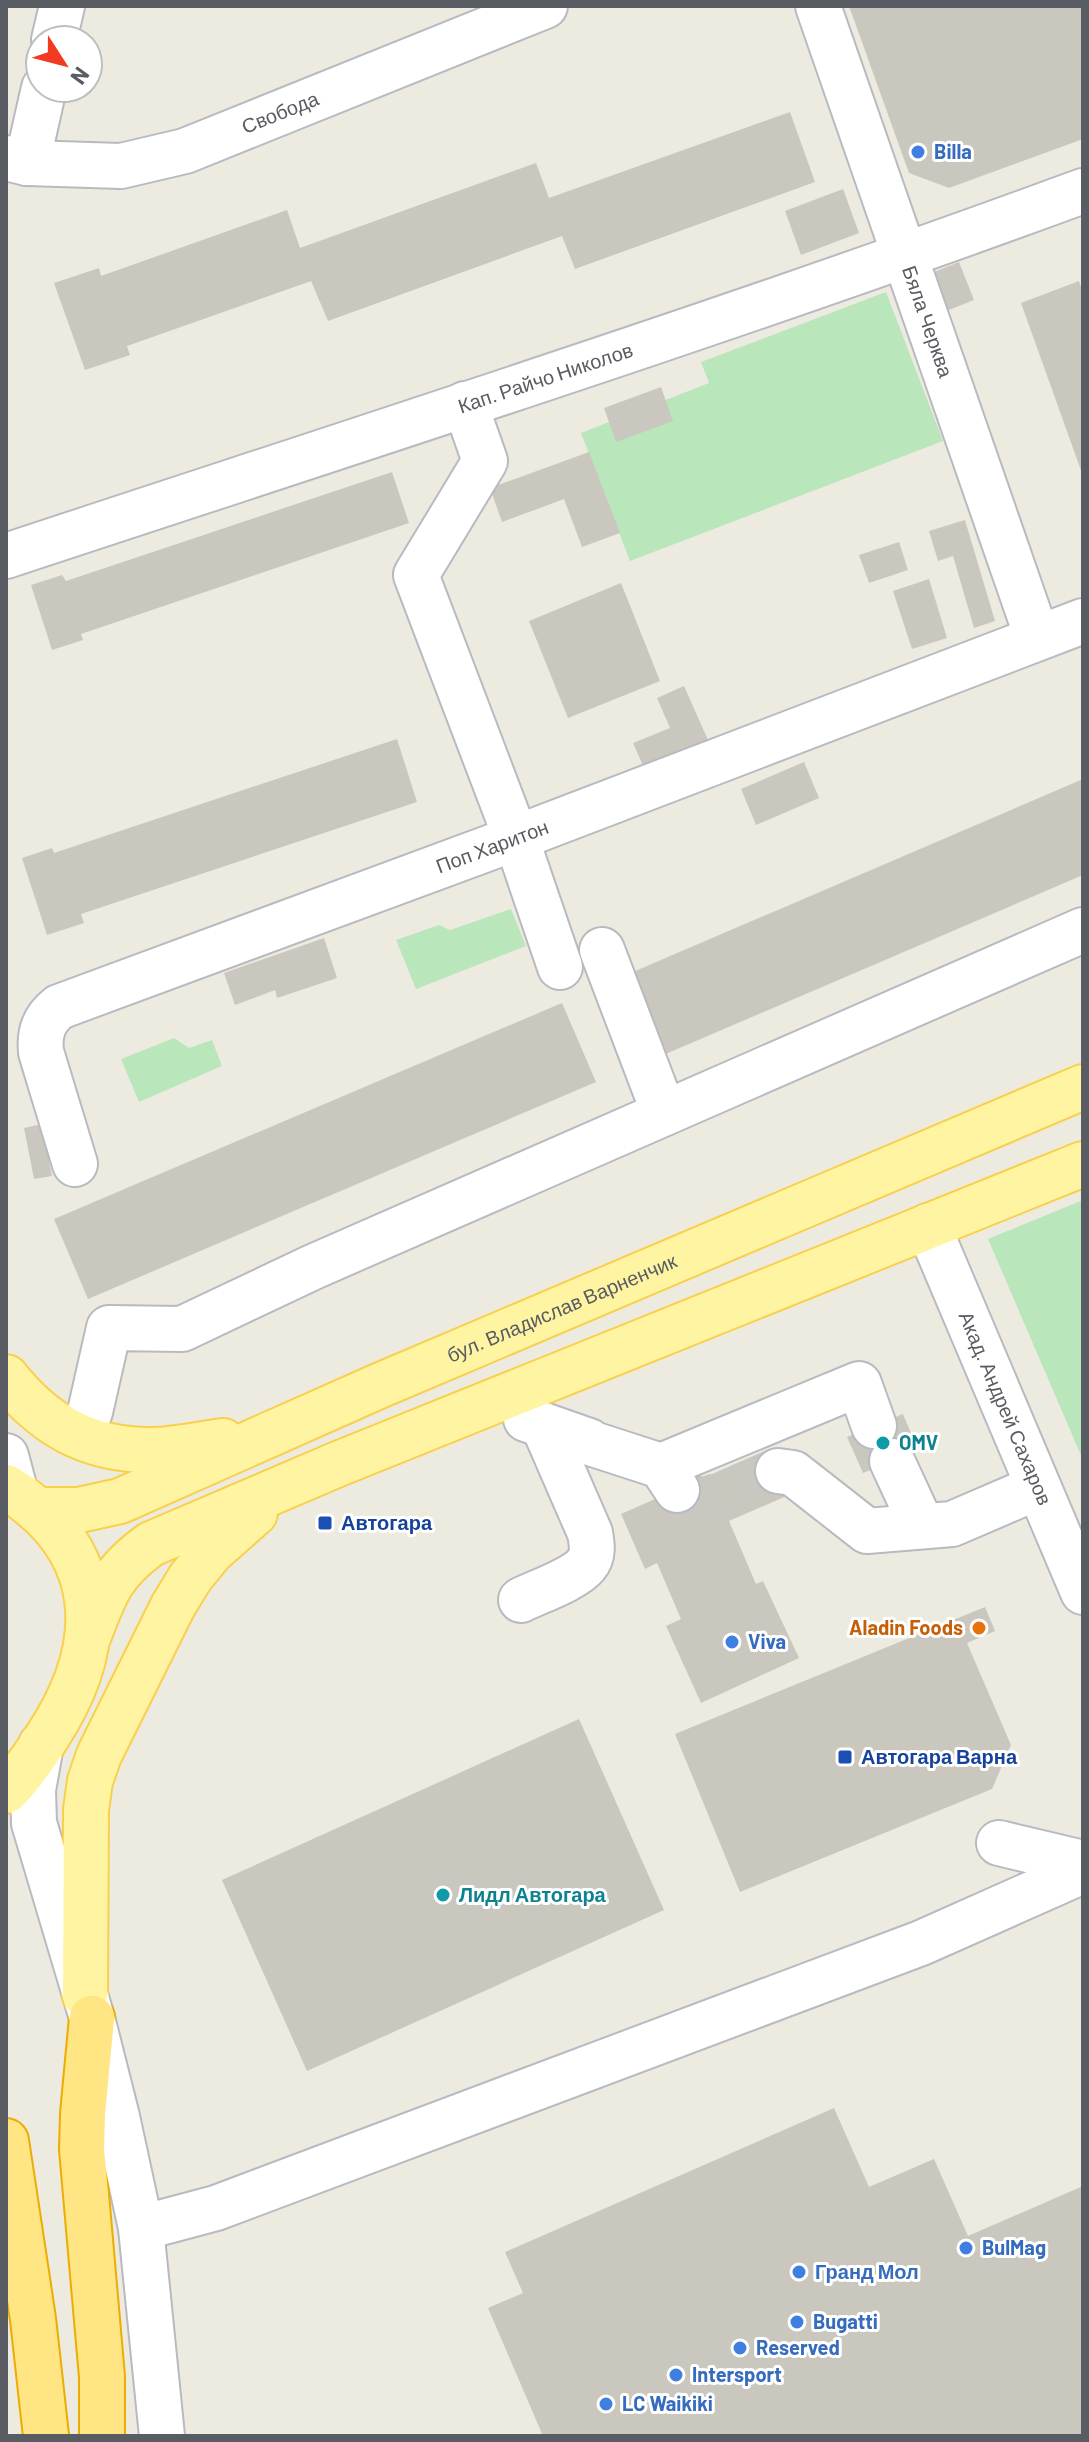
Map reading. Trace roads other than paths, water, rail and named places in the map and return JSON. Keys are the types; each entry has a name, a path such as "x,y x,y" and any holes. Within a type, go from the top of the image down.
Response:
{"highway":[{"path":"88,2007 82,2149 102,2377 102,2436"},
{"path":"6,2141 33,2319 46,2436"}],"main road":[{"name":"бул. Владислав Варненчик","path":"16,1487 79,1510 120,1501 381,1385 1083,1087"},
{"path":"89,1635 106,1591 133,1557 151,1544 294,1483 1083,1164"},
{"path":"6,1377 59,1427 82,1439 107,1446 152,1450 269,1436"},
{"path":"88,2007 86,1810 90,1781 99,1755 190,1578 231,1532 294,1483"},
{"path":"7,1790 41,1745 73,1693 84,1663 90,1606 74,1557 58,1533 16,1487"}],"street":[{"name":"Свобода","path":"17,161 121,166 185,151 545,6"},
{"name":"Бяла Черква","path":"818,6 1037,637"},
{"path":"17,161 38,104"},
{"name":"Кап. Райчо Николов","path":"6,556 905,256 1083,191"},
{"path":"465,404 485,461 416,575 516,838 560,967"},
{"name":"Поп Харитон","path":"75,1164 41,1052 40,1039 49,1015 59,1007 516,838 1083,621"},
{"path":"90,1412 109,1328 182,1329 313,1267 1083,930"},
{"path":"602,950 664,1113"},
{"name":"Акад. Андрей Сахаров","path":"928,1226 1083,1592"},
{"path":"485,1406 589,1441 669,1478 859,1384 922,1526"},
{"path":"521,1600 586,1566 592,1550 590,1533 543,1425"},
{"path":"778,1471 793,1473 867,1531 952,1524 1038,1487"},
{"path":"41,1745 33,1790 34,1823 88,2007 117,2117 141,2228 162,2436"},
{"path":"999,1843 1083,1863"},
{"path":"141,2228 216,2208 906,1949 1083,1871"}],"tunnel":[{"path":"677,1490 703,1500 778,1471"}],"place":[{"name":"Billa","path":"918,152"},
{"name":"OMV","path":"883,1443"},
{"name":"Автогара","path":"325,1523"},
{"name":"Aladin Foods","path":"979,1628"},
{"name":"Viva","path":"732,1642"},
{"name":"Автогара Варна","path":"845,1757"},
{"name":"Лидл Автогара","path":"443,1895"},
{"name":"BulMag","path":"966,2248"},
{"name":"Гранд Мол","path":"799,2272"},
{"name":"Bugatti","path":"797,2322"},
{"name":"Reserved","path":"740,2348"},
{"name":"Intersport","path":"676,2375"},
{"name":"LC Waikiki","path":"606,2404"}]}
